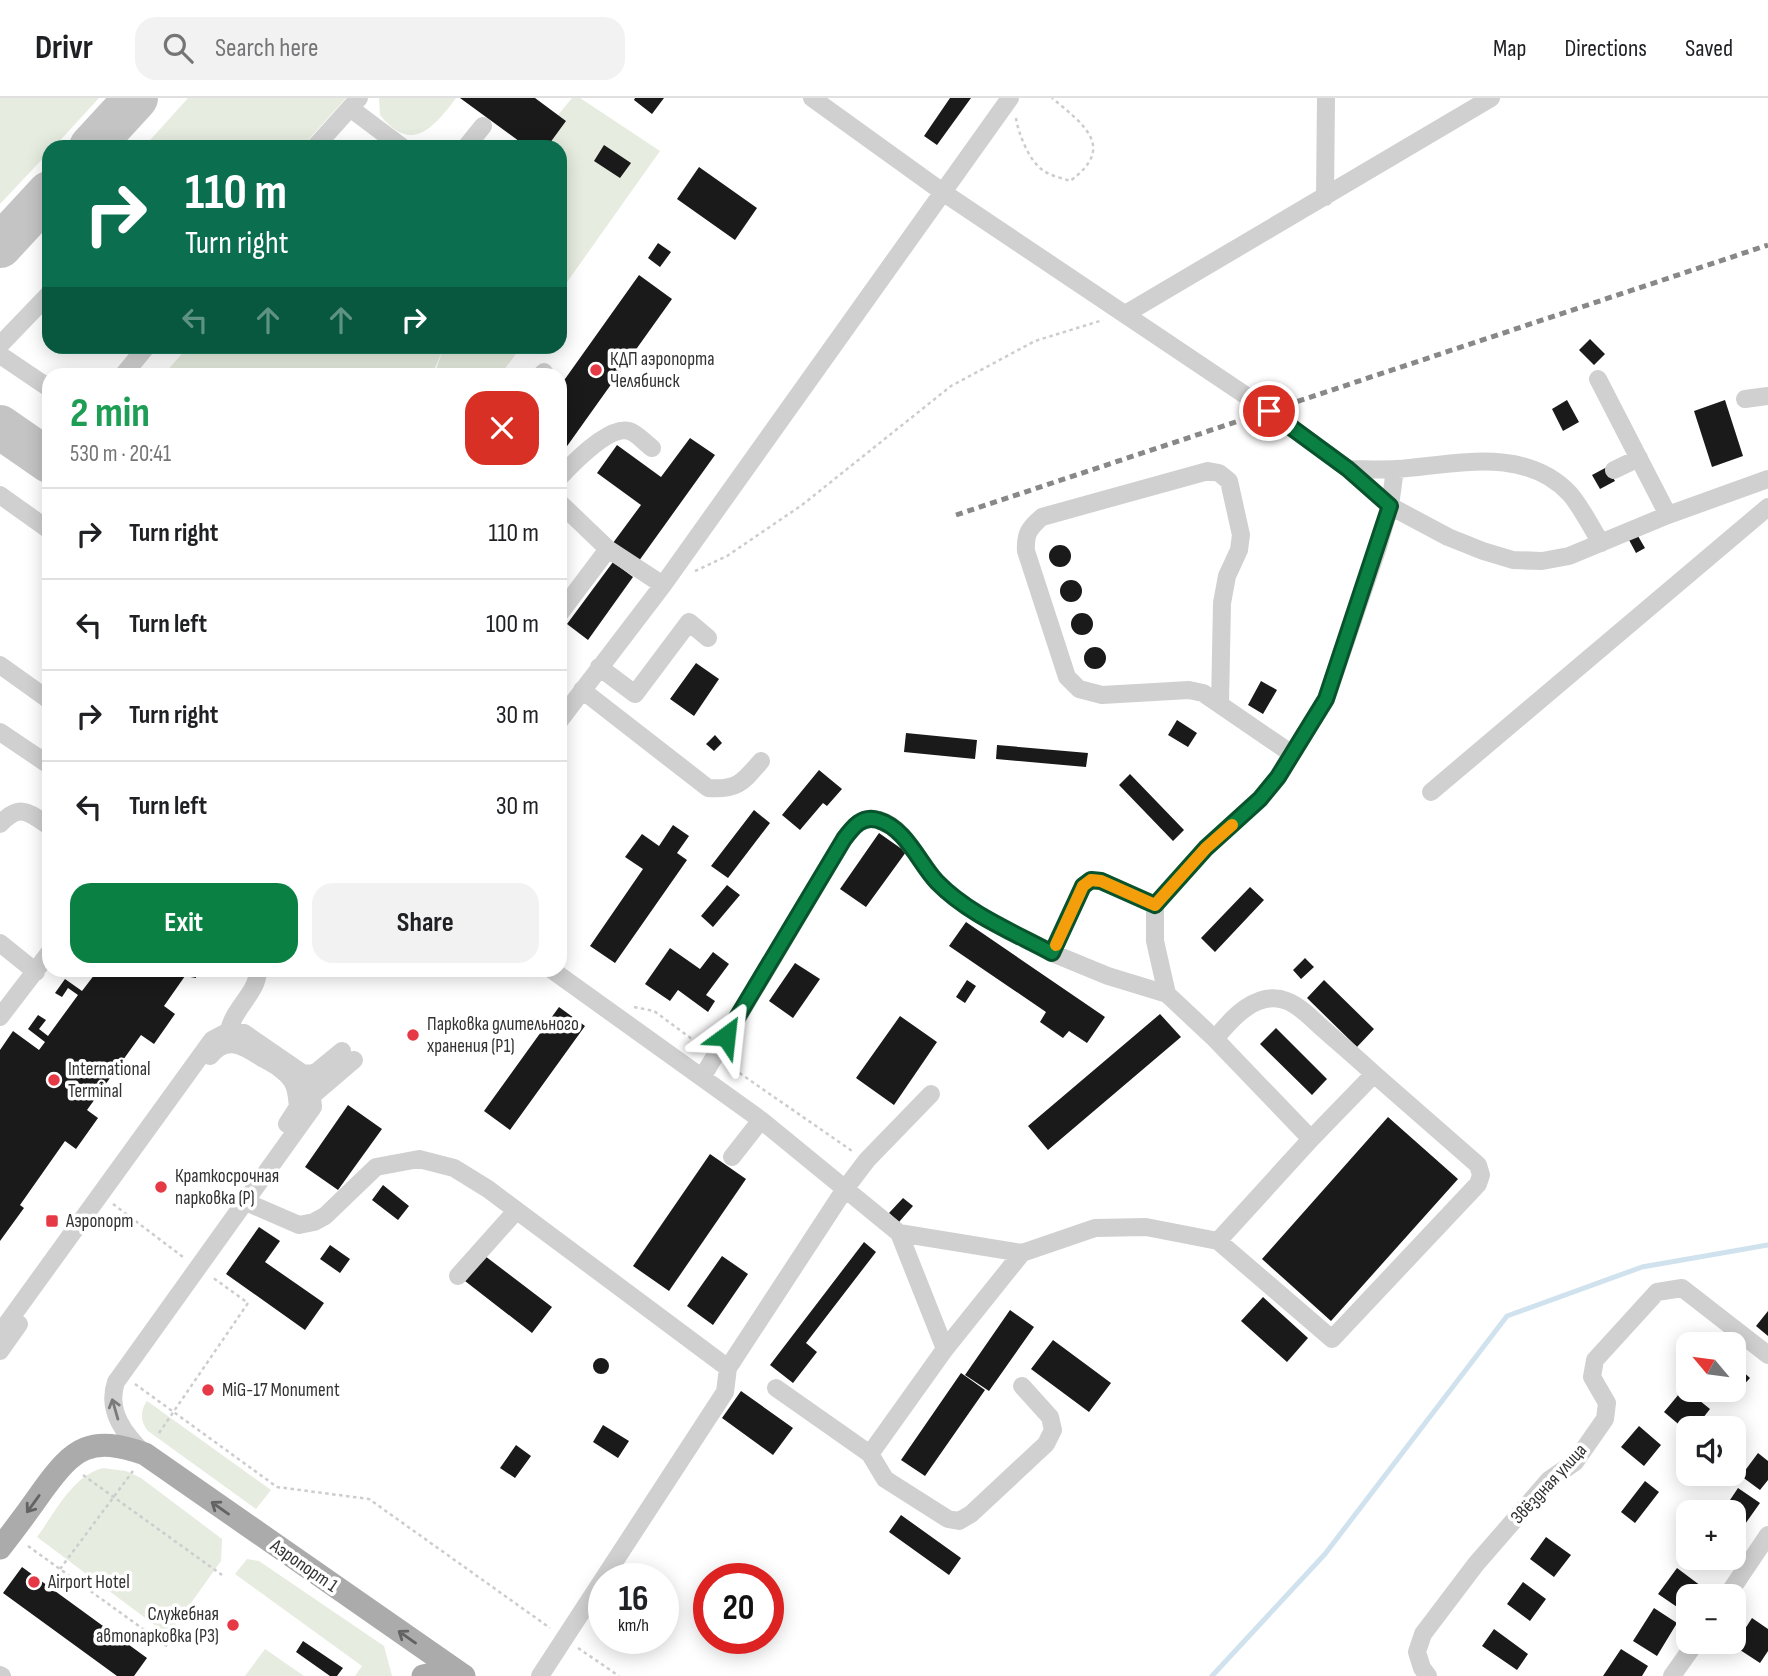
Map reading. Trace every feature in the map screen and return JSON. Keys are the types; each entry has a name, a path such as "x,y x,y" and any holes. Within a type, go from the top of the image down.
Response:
{"main road":[{"path":"6,1541 64,1461 84,1448 116,1447 139,1462"},
{"name":"Аэропорт 1","path":"139,1462 464,1676"},
{"path":"423,1676 437,1673 464,1676"}],"street":[{"path":"812,98 944,193 1126,313 1348,469 1390,506 1448,537 1513,560 1542,561 1569,556 1668,515 1768,479"},
{"path":"1325,197 1326,98"},
{"path":"1126,313 1490,98"},
{"path":"321,140 355,103 395,140"},
{"path":"567,710 663,585 944,193 1012,103"},
{"path":"472,140 483,126"},
{"path":"0,345 42,300"},
{"path":"129,368 140,354"},
{"path":"0,355 42,383"},
{"path":"1598,379 1668,515"},
{"path":"1745,399 1768,396"},
{"path":"567,471 597,443 621,431 629,431 652,448"},
{"path":"1614,470 1639,458"},
{"path":"1348,469 1395,469 1481,460 1521,466 1541,473 1570,494 1601,543"},
{"path":"1167,994 1155,941 1155,905 1206,848 1260,799 1326,699 1390,506 1395,469"},
{"path":"1220,704 1222,603 1227,576 1239,550 1241,535 1229,481 1219,473 1208,471 1042,517 1031,526 1025,537 1026,551 1067,677 1079,689 1102,695 1189,690 1203,693 1292,754"},
{"path":"1431,792 1768,507 1743,489"},
{"path":"0,495 42,525"},
{"path":"567,510 608,549 663,585"},
{"path":"567,604 608,549"},
{"path":"599,667 635,694 689,622 708,638"},
{"path":"0,665 42,695"},
{"path":"582,690 708,788 727,790 742,782 761,761"},
{"path":"0,732 42,760"},
{"path":"0,824 12,812 20,811 42,821"},
{"path":"702,1076 854,825 864,819 875,819 888,824 937,882 974,911 1052,953 1108,976 1167,994 1215,1039 1311,1139"},
{"path":"1052,953 1083,886 1091,880 1101,881 1155,905"},
{"path":"0,943 36,972"},
{"path":"0,1017 42,963"},
{"path":"229,1031 231,1018 255,985 257,977"},
{"path":"562,977 761,1120 899,1233 945,1349"},
{"path":"899,1233 1022,1253 1095,1228 1146,1227 1218,1241 1332,1339 1478,1184 1481,1175 1478,1166 1299,1008 1285,1000 1269,999 1254,1004 1233,1017 1215,1039"},
{"path":"0,1332 212,1040 229,1031 244,1033 302,1073 311,1086 308,1104 246,1202 194,1265"},
{"path":"0,1351 216,1049 230,1043 242,1045 283,1070 314,1074 348,1056 328,1084 308,1104 194,1265 158,1327 126,1367 112,1397 115,1412 139,1462"},
{"path":"283,1070 308,1104"},
{"path":"1218,1241 1374,1074"},
{"path":"540,1676 725,1392 729,1368 845,1189 867,1160 931,1094"},
{"path":"732,1157 761,1120"},
{"path":"246,1202 299,1225 325,1216 376,1167 419,1159 454,1168 729,1368"},
{"path":"458,1276 516,1211"},
{"path":"870,1454 945,1349 1022,1253"},
{"name":"Звёздная улица","path":"1429,1676 1422,1668 1417,1651 1423,1634 1476,1564 1549,1480 1575,1462 1605,1419 1607,1403 1592,1377 1595,1360 1657,1292 1682,1288 1768,1355"},
{"path":"776,1388 870,1454 886,1479 948,1519 959,1521 971,1514 1046,1444 1053,1430 1051,1417 1022,1385"},
{"path":"1735,1584 1768,1535"},
{"path":"1672,1676 1688,1654"}],"path":[{"path":"1012,103 1018,127 1036,164 1043,171 1070,181 1085,170 1092,153 1091,134 1086,126 1052,98"},
{"path":"663,585 727,556 802,505 951,386 1035,341 1126,313"},
{"path":"107,1200 248,1303 159,1433"},
{"path":"126,1367 174,1410 277,1487 369,1499 619,1676"},
{"path":"64,1461 222,1575"},
{"path":"60,1569 139,1462"},
{"path":"6,1541 60,1569 168,1647"}],"shaded area":[{"path":"0,98 99,98 60,140 42,140 42,159 0,204"},
{"path":"188,98 346,98 308,140 150,140"},
{"path":"379,98 456,98 430,127 412,135 391,127 380,115"},
{"path":"572,98 580,98 660,151 567,282 567,140 552,140 566,121 558,115"},
{"path":"182,354 441,354 435,368 169,368"},
{"path":"441,354 516,354 505,368 437,368"},
{"path":"147,1401 271,1490 256,1509 148,1431 142,1416"},
{"path":"103,1468 126,1471 141,1478 222,1539 221,1561 168,1635 37,1537 73,1487 92,1472"},
{"path":"247,1559 259,1561 384,1646 392,1676 355,1676 362,1666 235,1574"},
{"path":"265,1649 304,1676 245,1676"}],"building":[{"path":"460,98 535,98 566,121 552,140 517,140"},
{"path":"664,98 652,114 634,100"},
{"path":"950,98 971,98 937,145 924,136"},
{"path":"604,145 631,163 620,178 594,161"},
{"path":"699,167 757,208 735,240 677,199"},
{"path":"658,243 671,252 660,267 648,258"},
{"name":"КДП аэропорта Челябинск","path":"639,275 672,299 567,446 567,376"},
{"path":"1590,339 1605,354 1594,365 1579,350"},
{"path":"1567,400 1579,422 1563,431 1552,409"},
{"path":"1725,400 1743,456 1712,467 1694,411"},
{"path":"690,438 715,455 636,565 610,547 641,505 597,473 617,445 661,477"},
{"path":"1607,467 1615,481 1600,489 1592,475"},
{"path":"1638,536 1645,548 1636,553 1629,540"},
{"path":"1060,545 1068,548 1071,556 1068,564 1060,567 1052,564 1049,556 1052,548"},
{"path":"613,562 633,577 588,640 567,624"},
{"path":"1071,580 1079,583 1082,591 1079,599 1071,602 1063,599 1060,591 1063,583"},
{"path":"1082,613 1090,616 1093,624 1090,632 1082,635 1074,632 1071,624 1074,616"},
{"path":"1095,647 1103,650 1106,658 1103,666 1095,669 1087,666 1084,658 1087,650"},
{"path":"696,663 719,679 694,716 670,699"},
{"path":"1261,681 1277,690 1263,714 1248,705"},
{"path":"1177,720 1197,733 1188,747 1168,735"},
{"path":"906,733 977,740 975,759 904,752"},
{"path":"715,735 722,743 714,751 706,744"},
{"path":"997,745 1088,753 1086,767 996,759"},
{"path":"819,770 842,789 827,806 823,803 800,830 782,815"},
{"path":"1130,774 1184,830 1173,841 1119,785"},
{"path":"754,810 770,823 728,878 711,866"},
{"path":"673,825 689,836 677,853 687,860 615,963 590,946 643,869 625,857 642,834 659,846"},
{"path":"879,833 906,852 866,907 840,889"},
{"path":"727,885 740,895 713,927 701,916"},
{"path":"1250,887 1264,900 1215,952 1201,938"},
{"path":"966,922 1105,1017 1087,1043 1069,1031 1063,1038 1040,1022 1046,1012 949,946"},
{"path":"670,948 700,969 713,952 729,964 706,995 715,1001 708,1012 678,990 670,1001 645,984"},
{"path":"1305,958 1314,967 1301,979 1293,970"},
{"path":"795,963 820,979 793,1018 769,1001"},
{"name":"International Terminal","path":"93,977 184,977 164,1006 175,1014 154,1044 141,1035 87,1110 98,1118 76,1149 65,1141 20,1205 24,1208 0,1241 0,1050 13,1031 39,1050 45,1042 28,1029 38,1015 46,1020 39,1029 48,1036 78,995 68,988 62,997 55,993 65,979 82,991"},
{"path":"967,980 976,986 965,1003 956,997"},
{"path":"1324,980 1374,1029 1357,1047 1307,998"},
{"path":"559,1007 585,1026 510,1130 484,1111"},
{"path":"1160,1014 1181,1037 1048,1150 1028,1126"},
{"path":"900,1016 937,1042 894,1105 856,1078"},
{"path":"1276,1028 1327,1079 1312,1095 1260,1044"},
{"path":"348,1105 382,1129 338,1190 305,1167"},
{"path":"1388,1117 1458,1179 1331,1321 1262,1259"},
{"path":"710,1154 746,1179 669,1291 633,1266"},
{"path":"383,1185 409,1206 398,1220 372,1200"},
{"path":"903,1198 913,1206 899,1222 889,1213"},
{"path":"259,1227 280,1241 265,1262 324,1303 305,1330 226,1274"},
{"path":"864,1242 876,1252 806,1343 817,1352 793,1383 770,1365"},
{"path":"330,1245 350,1259 340,1273 320,1259"},
{"path":"485,1256 552,1307 532,1333 465,1281"},
{"path":"722,1256 748,1274 713,1325 687,1306"},
{"path":"1263,1297 1308,1338 1287,1362 1241,1321"},
{"path":"1010,1310 1034,1327 989,1391 965,1375"},
{"path":"1768,1311 1768,1336 1756,1326"},
{"path":"1053,1340 1111,1383 1089,1412 1031,1369"},
{"path":"598,1358 604,1358 609,1366 607,1372 598,1374 593,1369 593,1363"},
{"path":"961,1373 985,1390 925,1476 901,1460"},
{"path":"741,1391 793,1428 773,1455 722,1418"},
{"path":"1676,1398 1676,1402 1701,1402 1710,1409 1704,1416 1676,1416 1676,1422 1664,1412"},
{"path":"603,1425 629,1441 618,1458 593,1442"},
{"path":"1639,1426 1661,1445 1644,1466 1621,1447"},
{"path":"516,1445 531,1456 515,1478 500,1468"},
{"path":"1758,1453 1768,1461 1768,1480 1760,1490 1746,1480 1746,1469"},
{"path":"1645,1481 1659,1492 1635,1523 1621,1512"},
{"path":"1738,1488 1760,1503 1746,1523 1746,1500 1730,1500"},
{"path":"901,1515 961,1558 949,1575 889,1532"},
{"path":"1546,1537 1571,1555 1554,1577 1530,1559"},
{"path":"22,1567 147,1658 134,1676 117,1676 3,1593"},
{"path":"1676,1569 1698,1584 1676,1584 1676,1606 1658,1594"},
{"path":"1523,1582 1546,1599 1530,1621 1507,1604"},
{"path":"1654,1608 1676,1622 1657,1656 1633,1641"},
{"path":"1752,1618 1768,1629 1768,1651 1760,1663 1746,1654 1746,1627"},
{"path":"1494,1629 1528,1654 1517,1670 1482,1646"},
{"path":"303,1641 343,1668 337,1676 330,1676 296,1652"},
{"path":"1621,1649 1648,1666 1642,1676 1603,1676"}],"waterway":[{"path":"1212,1676 1325,1554 1507,1316 1642,1267 1768,1245"}],"taxiway":[{"path":"97,140 136,98"},
{"path":"0,246 42,201"},
{"path":"0,427 42,456"}],"railway":[{"path":"956,515 1768,245"}],"slow traffic":[{"path":"1056,945 1077,897 1083,886 1091,880 1101,881 1155,905 1206,848 1232,825"}],"place":[{"name":"КДП аэропорта Челябинск","path":"596,370"},
{"name":"Парковка длительного хранения (P1)","path":"413,1035"},
{"name":"International Terminal","path":"54,1080"},
{"name":"Краткосрочная парковка (P)","path":"161,1187"},
{"name":"Аэропорт","path":"52,1221"},
{"name":"MiG-17 Monument","path":"208,1390"},
{"name":"Airport Hotel","path":"34,1582"},
{"name":"Служебная автопарковка (P3)","path":"233,1625"}],"route":[{"path":"726,1036 844,839 854,825 864,819 875,819 888,824 900,834 937,882 955,898 1052,953 1077,897 1083,886 1091,880 1101,881 1155,905 1206,848 1260,799 1278,777 1326,699 1390,506 1348,469 1269,411"}]}
